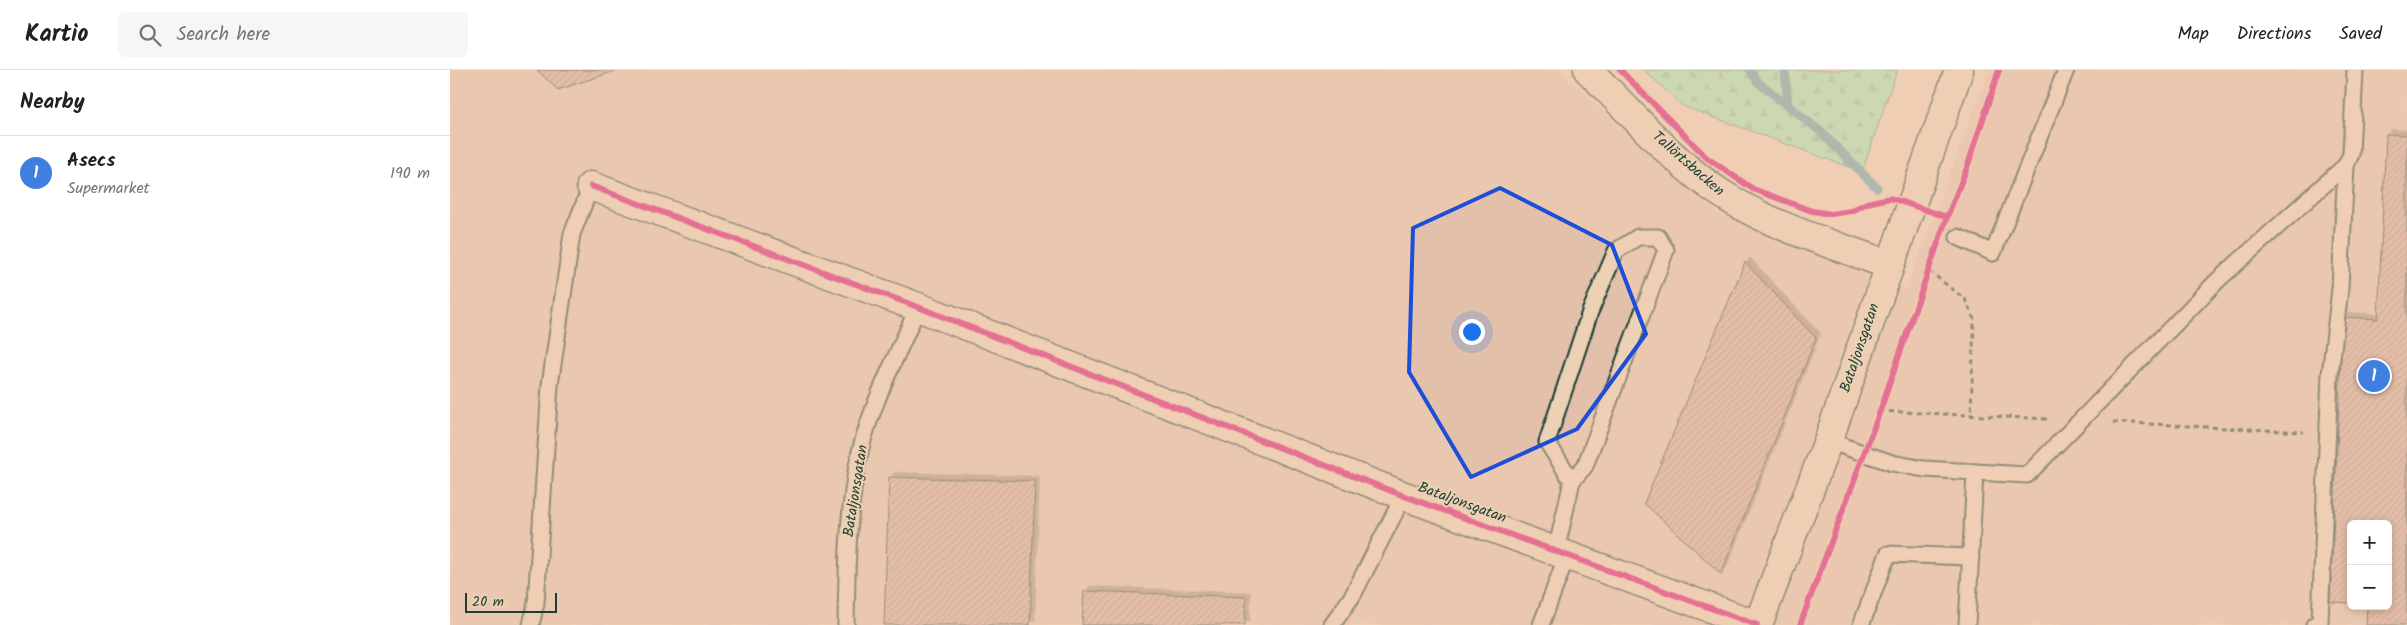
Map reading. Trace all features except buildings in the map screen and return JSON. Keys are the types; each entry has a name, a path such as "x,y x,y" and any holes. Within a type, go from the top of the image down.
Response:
{"street":[{"name":"Tallörtsbacken","path":"1588,70 1683,164 1725,196 1766,219 1889,265"},
{"name":"Bataljonsgatan","path":"591,186 918,307 1159,402 1404,495 1758,625 1828,441 1959,70"}],"lane":[{"path":"1958,238 1993,253 2066,70"},
{"path":"1828,441 1892,463 1924,469 2027,475 2217,281 2346,164 2351,154 2355,70"},
{"path":"2314,625 2320,622 2330,375 2340,289 2346,164"},
{"path":"531,625 536,603 552,375 572,234 591,186"},
{"path":"1541,625 1561,553 1572,481 1585,466 1666,250 1658,237 1638,237 1616,251 1590,312 1547,442 1572,481"},
{"name":"Bataljonsgatan","path":"846,625 849,518 857,465 868,425 918,307"},
{"path":"1967,625 1976,473"},
{"path":"1332,625 1352,595 1404,495"},
{"path":"1861,625 1888,554 1971,557"}],"path":[{"path":"1929,271 1965,299 1974,319 1971,415"}],"highlighted area":[{"path":"1500,188 1612,245 1646,334 1577,429 1471,477 1409,372 1413,228"}],"shaded area":[{"path":"450,70 1560,70 1655,160 1715,211 1906,289 1989,70 2407,70 2407,625 450,625"}],"green space":[{"path":"1644,70 1897,70 1862,172 1683,106"}],"waterway":[{"path":"1750,70 1758,82 1820,131 1877,188"},
{"path":"1785,70 1788,106"}],"cycle path":[{"path":"1620,70 1707,158 1753,189 1812,211 1831,214 1851,211 1867,203 1890,198 1947,217"},
{"path":"1800,625 1880,411 1947,217 1968,165 1999,70"},
{"path":"591,186 918,307 1399,494 1757,625"}],"place":[{"name":"Asecs","path":"2374,376"}]}
